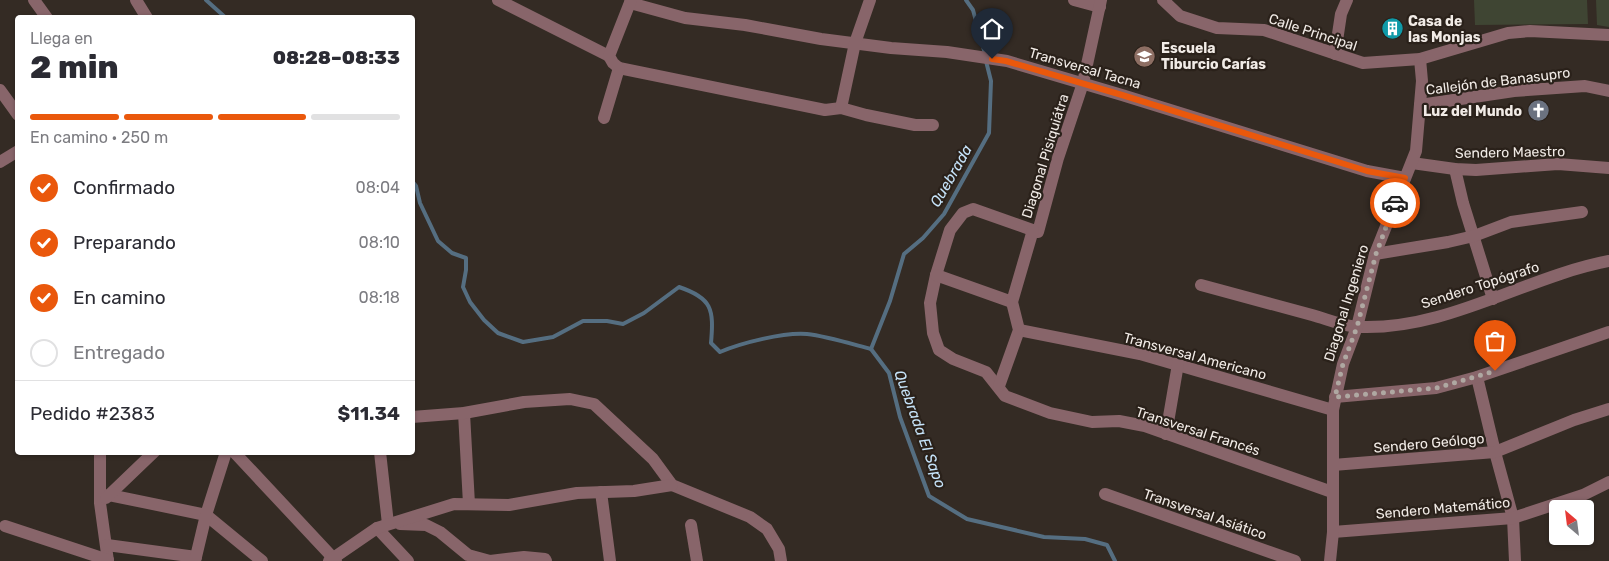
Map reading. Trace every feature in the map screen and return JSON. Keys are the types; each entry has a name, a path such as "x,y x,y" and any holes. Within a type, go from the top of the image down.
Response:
{"street":[{"path":"34,0 45,15"},
{"path":"136,0 145,15"},
{"path":"498,0 609,56 619,68 825,110 841,108 915,125 933,125"},
{"path":"841,108 855,43 870,0"},
{"path":"1074,0 1100,4"},
{"name":"Calle Principal","path":"1163,0 1180,16 1217,28 1264,30 1363,63 1420,59 1508,33 1530,31 1609,35"},
{"path":"1335,54 1341,14 1347,0"},
{"path":"609,56 631,1"},
{"name":"Transversal Tacna","path":"631,1 685,18 745,25 821,39 891,48 947,52 1006,61 1367,171 1405,178"},
{"name":"Diagonal Pisiquiátra","path":"1018,330 1012,302 1083,83 1100,4"},
{"name":"Diagonal Ingeniero","path":"1330,561 1334,532 1332,492 1334,403 1343,364 1357,327 1376,254 1416,152 1422,81 1420,59"},
{"path":"604,118 619,68"},
{"name":"Callejón de Banasupro","path":"1420,105 1567,87 1585,86 1609,91"},
{"path":"0,90 15,111"},
{"path":"0,162 15,153"},
{"name":"Sendero Maestro","path":"1412,163 1476,170 1558,164 1609,168"},
{"path":"1455,169 1462,203 1494,299"},
{"path":"1012,302 936,275 950,230 963,214 973,210 1036,231"},
{"path":"1376,254 1474,236 1511,222 1582,212"},
{"name":"Sendero Topógrafo","path":"1201,285 1357,327 1393,326 1431,318 1494,299 1588,265 1609,261"},
{"name":"Transversal Francés","path":"936,275 930,303 933,333 940,350 953,360 986,372 999,386 1005,396 1050,413 1092,422 1119,421 1145,426 1332,492"},
{"path":"999,386 1018,330"},
{"name":"Transversal Americano","path":"1018,330 1140,354 1334,403"},
{"path":"1334,403 1436,388 1476,377 1609,332"},
{"path":"1166,434 1178,364"},
{"path":"1476,377 1513,518 1515,561"},
{"path":"415,418 464,413 524,402 570,399 594,404 653,458 672,485"},
{"name":"Sendero Geólogo","path":"1333,466 1495,452 1574,420 1609,409"},
{"path":"464,413 469,504"},
{"path":"6,526 108,560 100,455"},
{"path":"105,499 151,455"},
{"path":"107,545 196,559 206,515 225,455"},
{"path":"237,455 332,560 382,526 454,504 509,505 577,493 634,491 672,485 750,517 767,529 779,549 781,561"},
{"path":"380,455 382,526 408,561"},
{"name":"Sendero Matemático","path":"1334,532 1513,518 1583,495 1609,482"},
{"path":"601,492 610,561"},
{"name":"Transversal Asiático","path":"1105,494 1296,561"},
{"path":"105,499 206,515 262,561"},
{"path":"382,526 426,525 440,532 468,555 490,561 524,557 545,559 546,561"},
{"path":"691,525 697,561"}],"green space":[{"path":"1474,0 1587,0 1588,24 1475,25"},
{"path":"1596,0 1609,0 1609,27 1597,25"}],"waterway":[{"name":"Quebrada El Sapo","path":"206,0 223,15"},
{"name":"Quebrada","path":"966,0 973,10 985,54"},
{"name":"Quebrada","path":"871,349 890,301 904,254 923,238 944,214 989,133 991,81 986,61"},
{"name":"Quebrada El Sapo","path":"415,185 420,203 438,241 452,253 466,258 463,287 470,302 484,320 498,333 523,342 553,337 583,321 607,321 623,324 644,313 679,287 698,296 709,306 712,321 711,343 720,352 763,339 798,334 822,336 871,349 889,373 900,417 929,496 967,519 1044,537 1085,539 1107,545 1115,561"}],"way so far":[{"path":"1395,203 1376,254 1357,327 1343,364 1335,397 1436,388 1495,371"}],"place":[{"name":"Casa de las Monjas","path":"1392,29"},
{"name":"Escuela Tiburcio Carías","path":"1145,56"},
{"name":"Luz del Mundo","path":"1538,111"}],"route":[{"path":"992,59 1006,61 1122,95 1367,171 1405,178 1395,203"}]}
